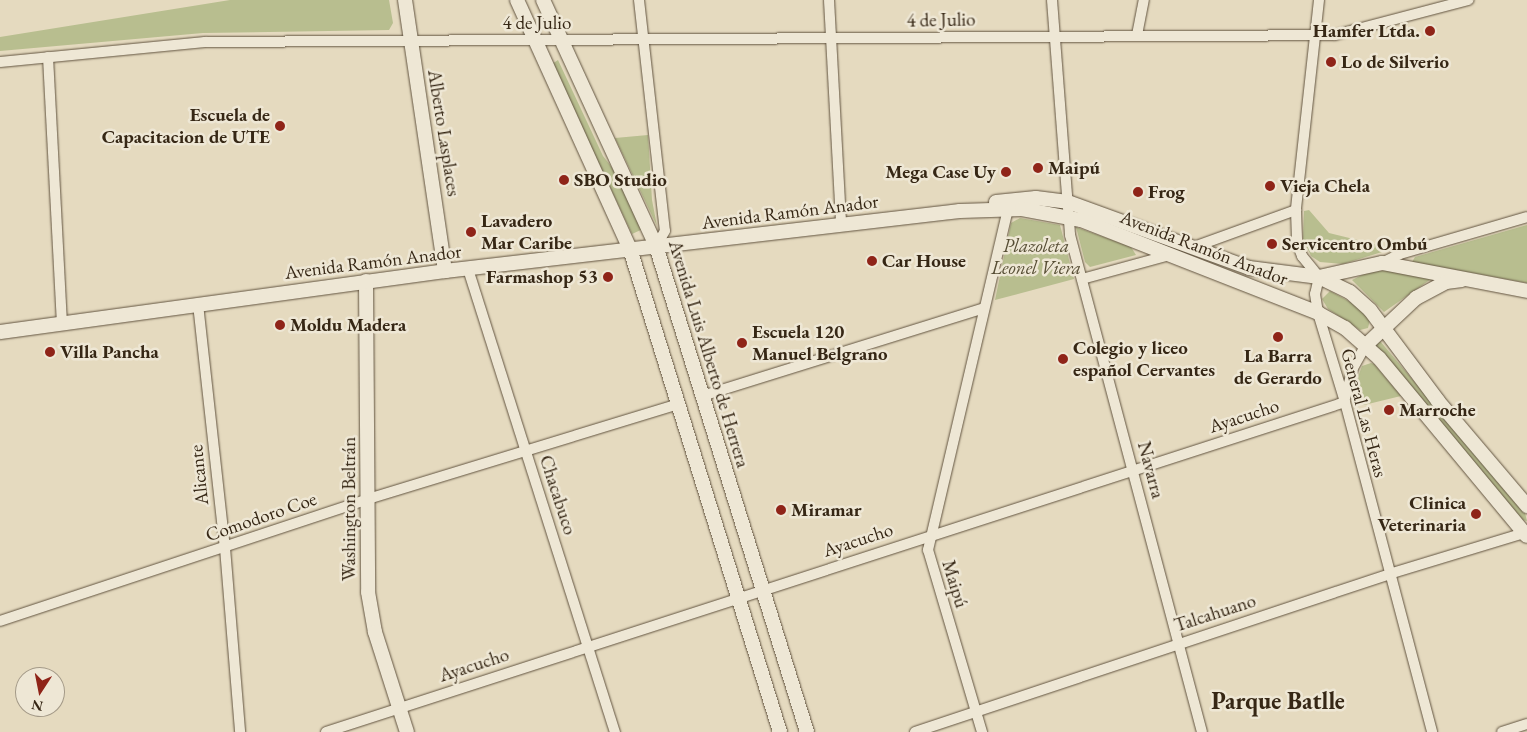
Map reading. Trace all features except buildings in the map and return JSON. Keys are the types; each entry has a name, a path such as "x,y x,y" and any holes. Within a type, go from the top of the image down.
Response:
{"street":[{"name":"Alberto Lasplaces","path":"405,0 445,271"},
{"path":"517,0 630,249 780,732"},
{"name":"Avenida Luis Alberto de Herrera","path":"543,0 656,246 807,732"},
{"path":"639,0 642,40 666,231 656,246"},
{"path":"829,0 841,225"},
{"name":"Navarra","path":"1052,0 1069,217 1082,279 1202,732"},
{"path":"1136,35 1144,0"},
{"path":"1319,0 1296,210 1297,243 1308,266 1319,277 1382,263 1400,254 1527,217"},
{"name":"4 de Julio","path":"0,62 205,42 535,40 562,42 1136,35 1335,35 1468,0"},
{"path":"48,57 62,323"},
{"name":"Avenida Ramón Anador","path":"960,211 969,205 1023,198 1068,202 1249,268 1319,277 1361,300 1438,401 1527,506"},
{"name":"Avenida Ramón Anador","path":"0,332 468,268 960,211 1022,209 1069,217 1170,254 1318,313 1345,328 1366,345 1526,534"},
{"name":"Maipú","path":"982,732 928,557 1008,210"},
{"path":"1192,248 1296,210"},
{"path":"1082,279 1170,254"},
{"path":"1382,263 1447,274 1465,280 1527,291"},
{"name":"Chacabuco","path":"468,268 615,732"},
{"name":"General Las Heras","path":"1319,277 1315,294 1318,313 1345,402 1432,732"},
{"path":"1345,402 1353,368 1366,345 1382,327 1429,290 1446,282 1465,280"},
{"name":"Washington Beltrán","path":"366,281 370,612 407,732"},
{"name":"Alicante","path":"198,304 225,548 240,732"},
{"path":"702,396 984,308"},
{"name":"Ayacucho","path":"326,732 762,589 1345,402"},
{"name":"Comodoro Coe","path":"0,621 524,449 678,404"},
{"name":"Talcahuano","path":"915,732 1389,574 1526,534"},
{"path":"1502,732 1527,724"}],"green space":[{"path":"230,0 389,0 393,23 389,30 203,33 0,51 0,37"},
{"path":"558,60 603,156 618,175 645,228 632,234 552,64"},
{"path":"648,135 652,200 657,226 615,138"},
{"path":"1309,210 1329,233 1382,246 1382,252 1343,264 1320,262 1311,256 1303,239 1304,211"},
{"name":"Plazoleta Leonel Viera","path":"1020,218 1060,225 1074,279 995,300 1011,223"},
{"path":"1527,225 1527,283 1412,262 1415,257"},
{"path":"1076,227 1131,247 1136,255 1090,267 1085,262"},
{"path":"1387,270 1431,279 1384,312 1352,280 1366,273"},
{"path":"1330,291 1356,305 1370,320 1368,328 1360,330 1328,309 1322,299"},
{"path":"1380,341 1525,513 1527,521 1523,520 1376,348 1376,343"},
{"path":"1374,364 1401,396 1364,405 1355,401 1362,366"}],"place":[{"name":"Hamfer Ltda.","path":"1430,31"},
{"name":"Lo de Silverio","path":"1331,62"},
{"name":"Escuela de Capacitacion de UTE","path":"280,126"},
{"name":"Maipú","path":"1038,168"},
{"name":"Mega Case Uy","path":"1006,172"},
{"name":"SBO Studio","path":"564,180"},
{"name":"Vieja Chela","path":"1270,186"},
{"name":"Frog","path":"1138,192"},
{"name":"Lavadero Mar Caribe","path":"471,232"},
{"name":"Servicentro Ombú","path":"1272,244"},
{"name":"Car House","path":"872,261"},
{"name":"Farmashop 53","path":"608,277"},
{"name":"Moldu Madera","path":"280,325"},
{"name":"La Barra de Gerardo","path":"1278,337"},
{"name":"Escuela 120 Manuel Belgrano","path":"742,343"},
{"name":"Villa Pancha","path":"50,352"},
{"name":"Colegio y liceo español Cervantes","path":"1063,359"},
{"name":"Marroche","path":"1389,410"},
{"name":"Miramar","path":"781,510"},
{"name":"Clinica Veterinaria","path":"1476,514"}],"district":[{"name":"Parque Batlle","path":"1278,701"}]}
